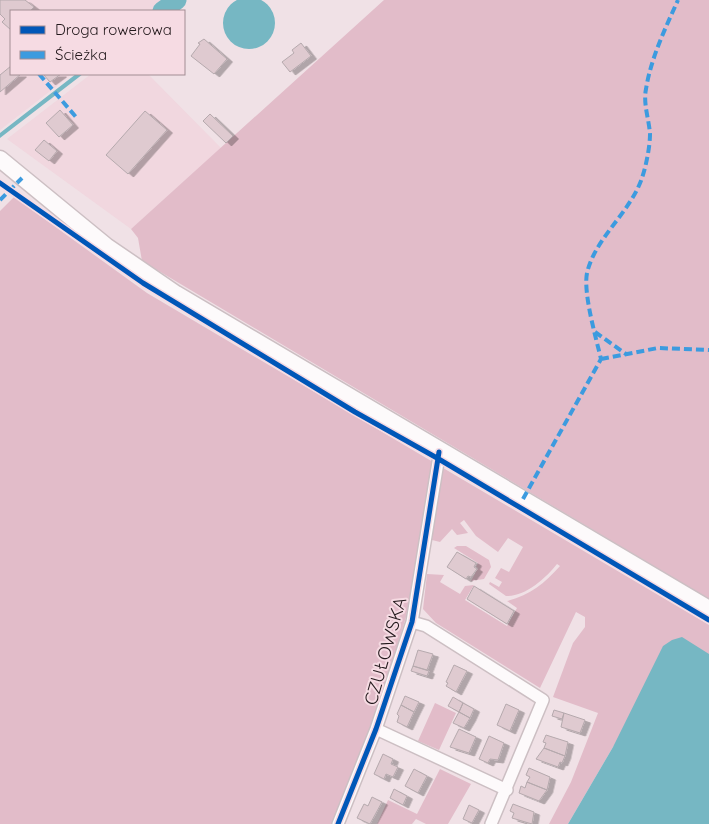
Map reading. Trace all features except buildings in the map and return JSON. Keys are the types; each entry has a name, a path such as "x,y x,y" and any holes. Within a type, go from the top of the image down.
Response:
{"main road":[{"path":"0,159 85,230 138,269 709,609"}],"street":[{"name":"CZUŁOWSKA","path":"338,824 376,730 412,622 440,450"},
{"name":"CZUŁOWSKA","path":"412,622 426,626 543,700 492,824"},
{"name":"CZUŁOWSKA","path":"376,730 507,790"}],"shaded area":[{"path":"0,0 167,0 153,10 10,10 10,75 71,75 0,130"},
{"path":"384,0 709,0 709,599 142,261 138,238 131,229"},
{"path":"90,75 149,75 221,148 131,229 7,139"},
{"path":"14,197 147,293 709,625 709,654 613,747 568,824 549,824 571,782 598,713 553,697 573,643 585,627 585,617 576,612 540,688 436,623 423,609 427,574 444,575 440,582 460,594 465,586 474,585 465,600 507,626 517,608 507,601 523,596 536,588 560,566 557,564 541,581 528,590 506,596 489,584 490,582 499,587 502,582 495,578 501,568 509,572 523,547 508,538 498,552 476,536 464,520 460,523 468,533 457,535 452,529 440,542 432,540 433,530 423,527 406,617 372,729 332,824 0,824 0,211"},
{"path":"466,546 489,560 491,567 484,579 471,581 478,568 476,567 478,563 454,548"},
{"path":"435,703 456,713 439,750 418,741"},
{"path":"440,769 471,784 448,824 426,824 416,819 412,824 377,824 388,800 417,814"}],"water":[{"path":"239,-1 259,-1 264,1 271,8 275,18 275,28 271,38 264,45 254,49 244,49 234,45 227,38 223,28 223,18 227,8"},
{"path":"75,75 82,75 0,138 0,133"},
{"path":"682,637 709,654 709,824 568,824 613,747 663,646 672,640"}],"waterway":[{"path":"163,10 177,0"}],"marked path":[{"path":"523,499 601,359 588,303 587,273 597,248 637,191 642,178 650,139 645,100 648,77 659,44 678,0"},
{"path":"40,75 76,117"},
{"path":"0,200 22,178"},
{"path":"595,332 626,354"},
{"path":"601,359 658,348 709,350"}],"cycle path":[{"path":"0,183 143,283 355,412 437,458 709,620"},
{"path":"338,824 376,729 412,622 439,452"}]}
